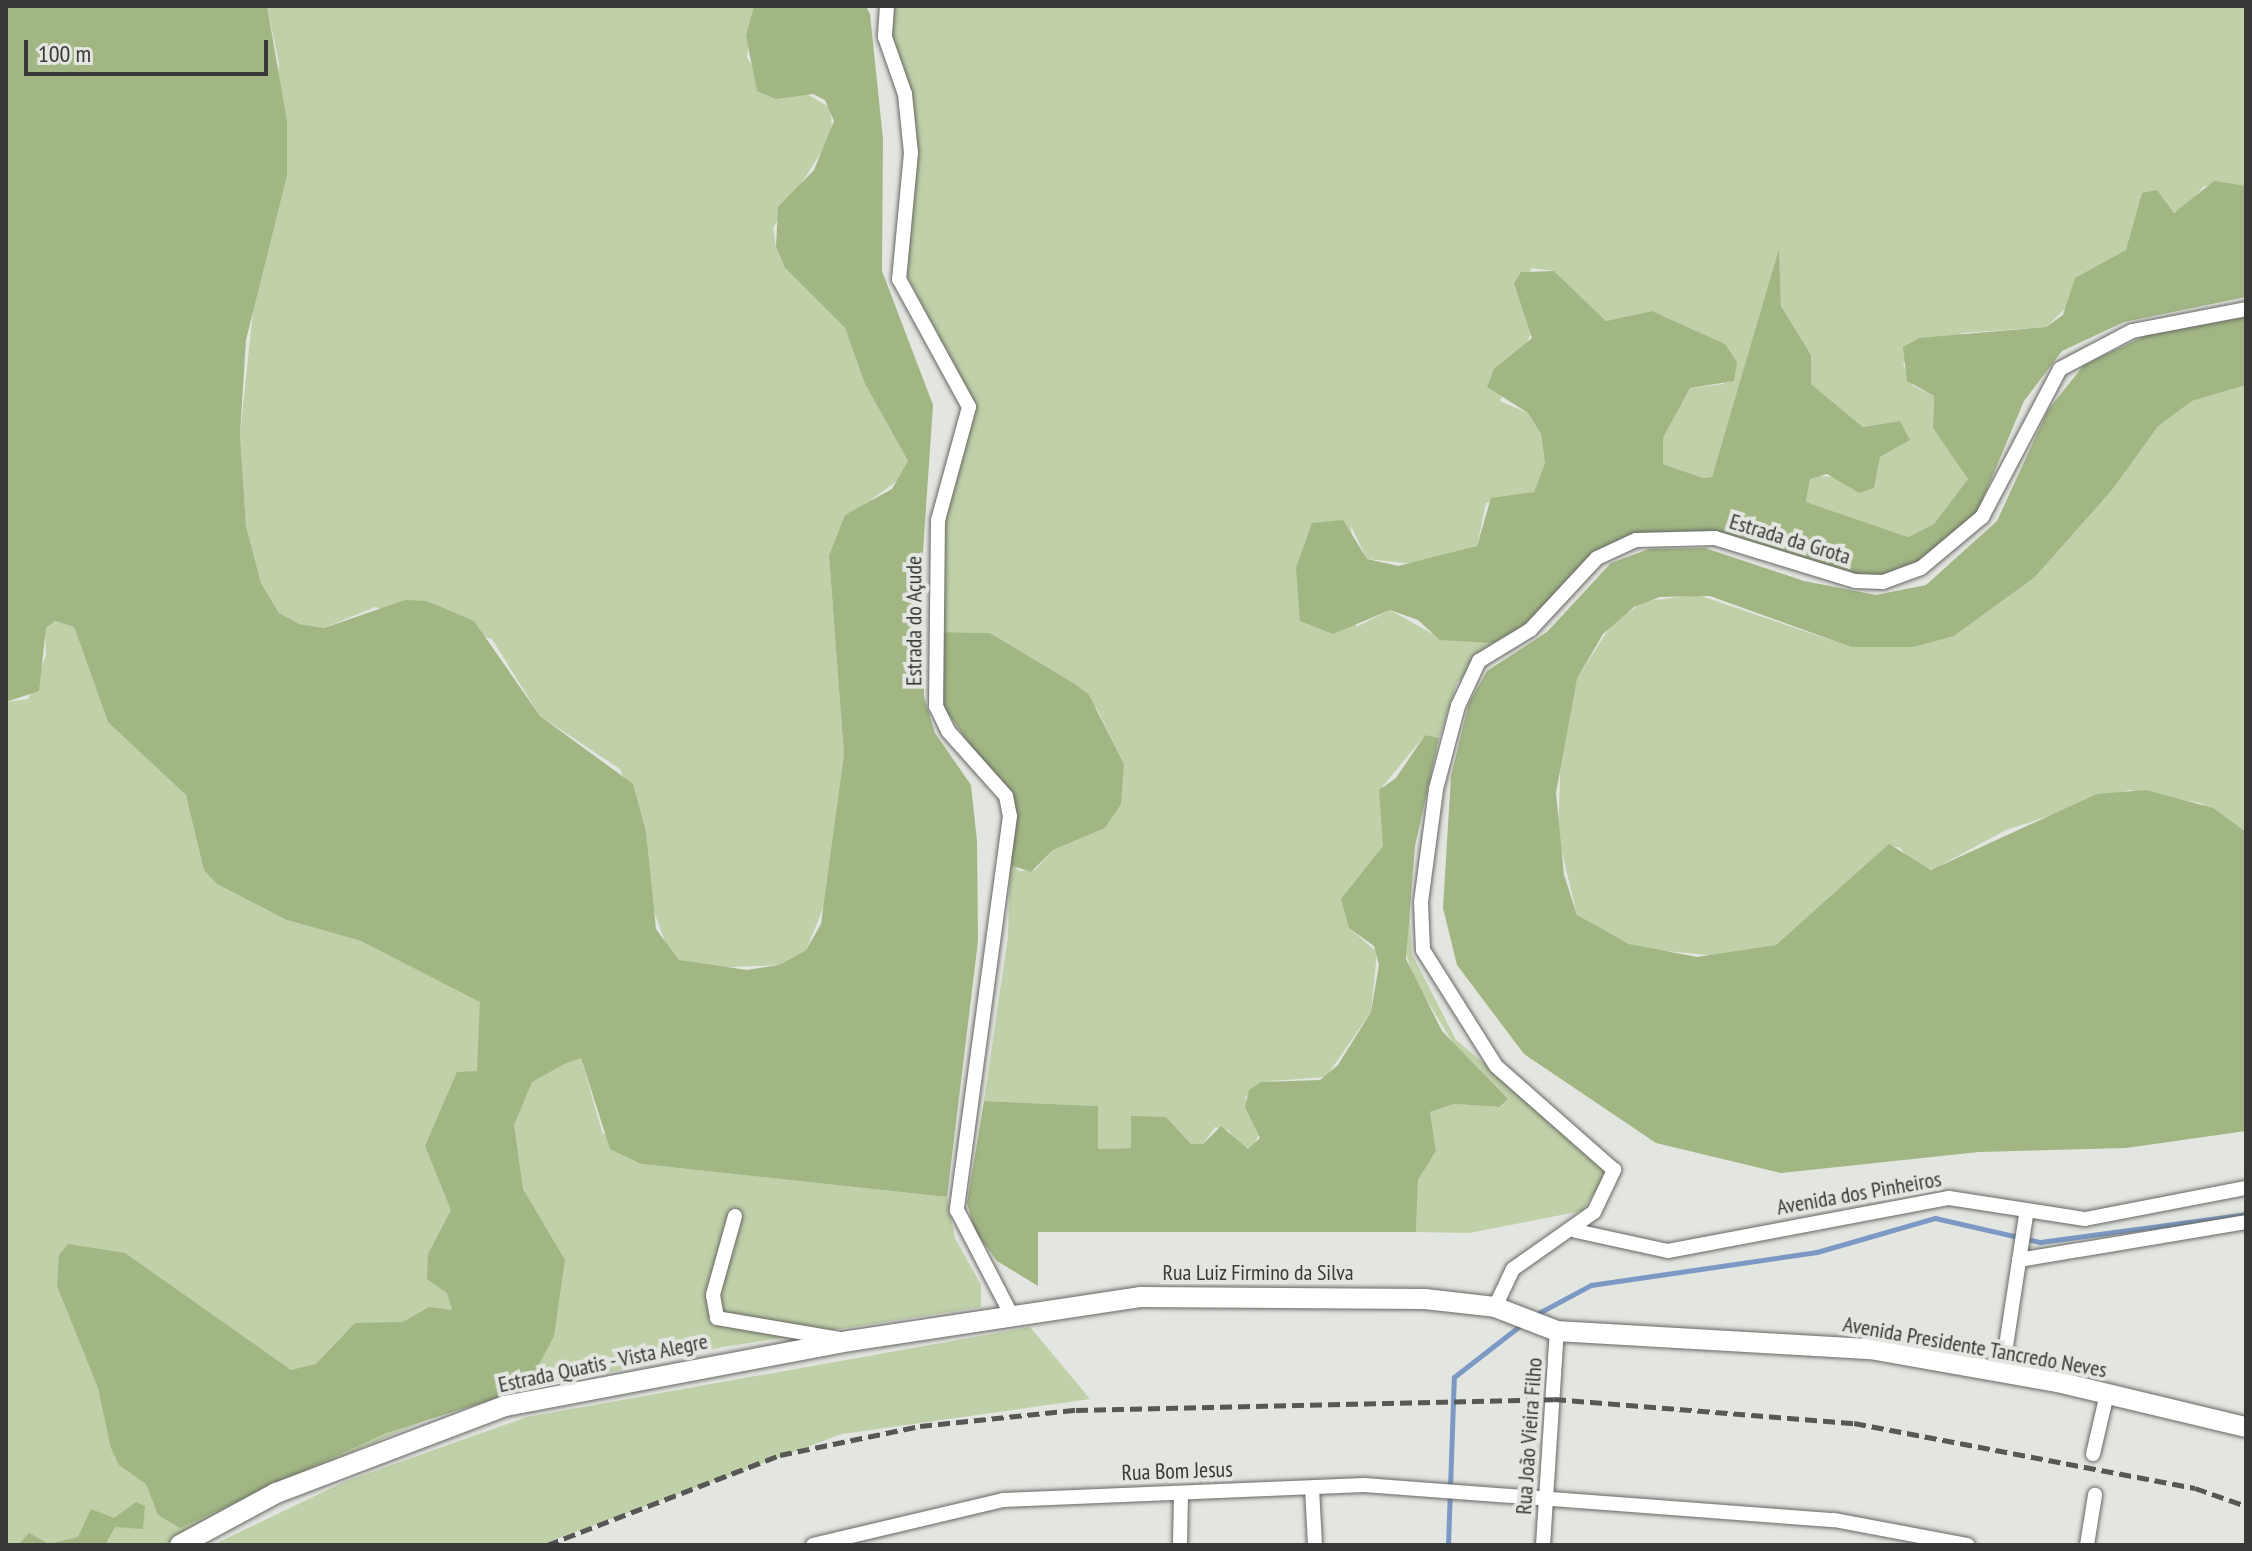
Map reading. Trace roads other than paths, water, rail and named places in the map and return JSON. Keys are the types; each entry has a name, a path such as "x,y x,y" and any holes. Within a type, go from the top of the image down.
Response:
{"street":[{"name":"Estrada do Açude","path":"887,6 888,52 905,94 911,153 899,279 969,407 938,520 936,706 948,731 1006,796 1010,816 999,939 957,1210 1012,1316"},
{"name":"Estrada da Grota","path":"1576,1231 1608,1193 1612,1163 1496,1066 1435,980 1420,936 1441,767 1479,661 1530,630 1597,558 1636,540 1715,538 1855,581 1883,582 1921,568 1982,517 2060,369 2132,331 2246,309"},
{"name":"Avenida dos Pinheiros","path":"1576,1231 1668,1251 1949,1198 2025,1220 2117,1216 2246,1188"},
{"path":"735,1216 713,1295 717,1318 849,1341"},
{"path":"2002,1372 2025,1220"},
{"path":"2020,1254 2246,1222"},
{"path":"1500,1309 1513,1269 1576,1231"},
{"name":"Rua Luiz Firmino da Silva","path":"1012,1316 1189,1295 1500,1309"},
{"name":"Avenida Presidente Tancredo Neves","path":"1500,1309 1554,1330 1870,1349 2002,1372 2246,1427"},
{"name":"Estrada Quatis - Vista Alegre","path":"180,1545 276,1493 505,1406 849,1341 1012,1316"},
{"name":"Rua João Vieira Filho","path":"1543,1545 1554,1330"},
{"path":"2093,1454 2107,1394"},
{"path":"1312,1488 1315,1545"},
{"name":"Rua Bom Jesus","path":"813,1545 969,1505 1312,1488 1423,1488 1834,1520 1968,1545"},
{"path":"1180,1545 1181,1493"},
{"path":"2087,1545 2095,1495"}],"waterway":[{"path":"1533,1316 1591,1285 1817,1252 1935,1218 2040,1242 2246,1214"},
{"path":"1448,1545 1454,1377 1522,1324"}],"railway":[{"path":"547,1545 780,1455 920,1426 1076,1410 1554,1399 1854,1423 2195,1488 2246,1506"}]}
